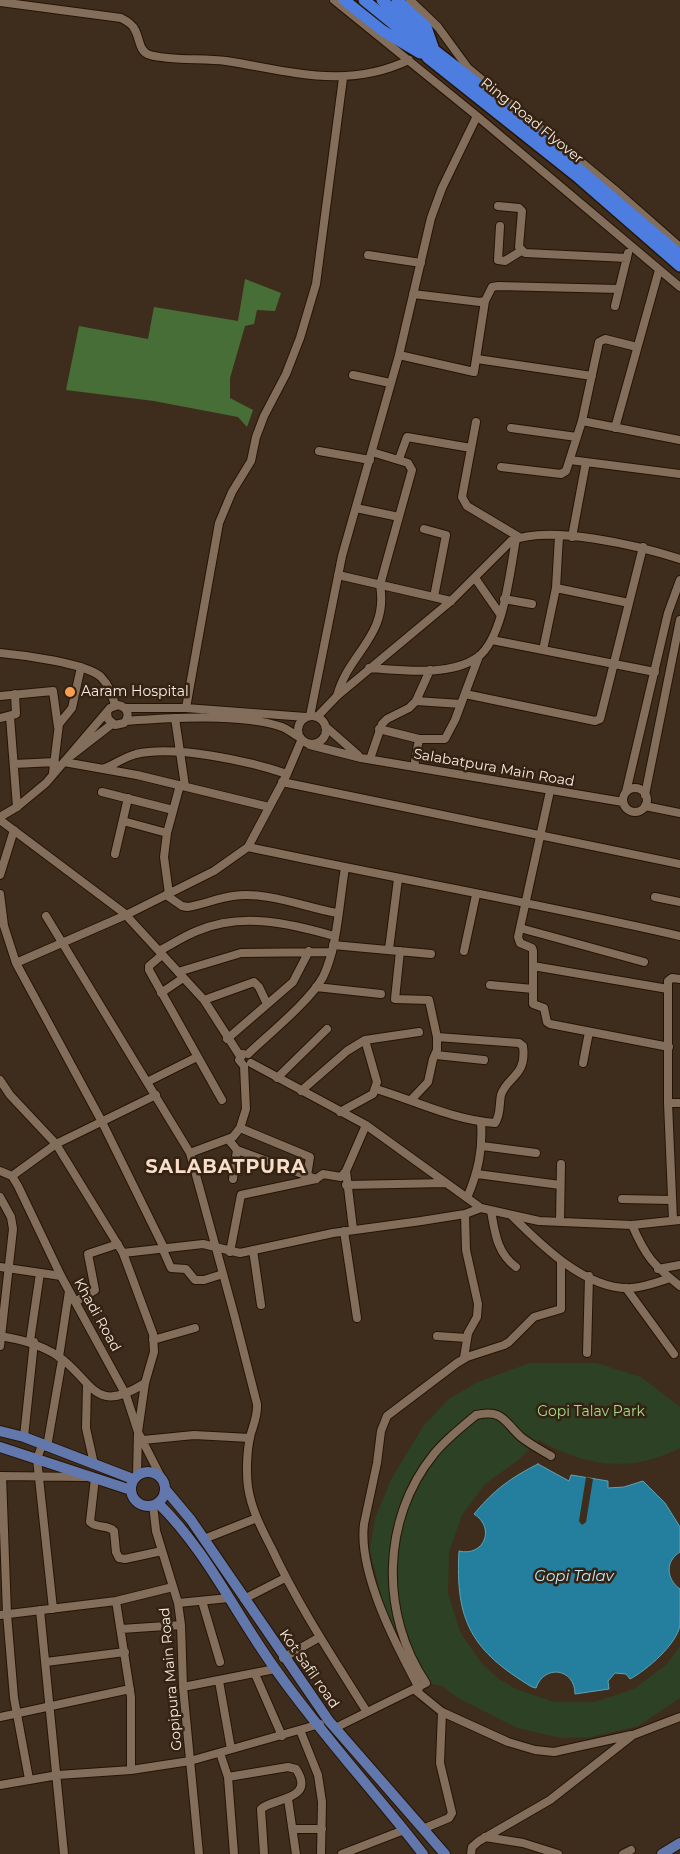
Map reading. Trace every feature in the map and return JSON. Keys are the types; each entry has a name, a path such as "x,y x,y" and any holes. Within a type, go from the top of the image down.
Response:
{"highway":[{"path":"344,0 383,31 431,54"},
{"path":"354,0 431,54"},
{"name":"Ring Road Flyover","path":"364,0 431,54 495,97 680,255"},
{"name":"Ring Road Flyover","path":"372,0 431,54 680,266"},
{"path":"382,0 397,13 431,54"},
{"path":"397,0 426,27 431,54"}],"main road":[{"path":"0,1431 24,1437 134,1481"},
{"path":"0,1447 93,1477 134,1481"},
{"path":"134,1481 142,1473 153,1473 163,1484 155,1504"},
{"path":"134,1481 138,1503 155,1504 190,1538 275,1669 316,1725 423,1854"},
{"name":"Kot Safil road","path":"163,1484 204,1539 284,1658 332,1724 425,1828 445,1854"},
{"path":"662,1854 680,1843"}],"street":[{"path":"334,0 477,116 680,287"},
{"path":"410,0 438,27 468,68 614,189 680,247"},
{"path":"0,2 121,18 134,27 141,47 150,55 226,61 267,70 343,78 389,70 409,60"},
{"path":"186,708 219,523 232,492 251,462 256,437 264,416 286,374 300,338 316,284 343,78"},
{"path":"311,717 338,575 399,355 436,202 477,116"},
{"path":"498,206 519,208 522,211 519,247 521,251"},
{"path":"500,226 498,260 506,261 521,251"},
{"path":"614,306 630,246"},
{"path":"521,251 525,253 627,258"},
{"path":"368,254 421,263"},
{"path":"615,428 659,270"},
{"path":"399,355 474,372 485,301 489,290 498,286 619,290"},
{"path":"413,294 485,301"},
{"path":"501,467 561,474 566,471 582,421 599,342 605,339 637,347"},
{"path":"477,358 592,376"},
{"path":"353,375 390,383"},
{"path":"582,421 680,440"},
{"path":"476,422 462,494 464,502 518,538"},
{"path":"511,428 577,437"},
{"path":"399,459 407,437 471,448"},
{"path":"319,450 399,459 408,464 412,470 380,585 383,600 375,632 343,677 337,696"},
{"path":"570,460 680,474"},
{"path":"572,537 586,462"},
{"path":"356,508 399,516"},
{"path":"424,529 446,535 434,597"},
{"path":"16,963 126,915 214,871 248,847 286,774 300,739 299,723 311,717 337,696 451,600 511,541 534,534 572,537 643,547 680,558"},
{"path":"543,650 556,588 559,536"},
{"path":"379,729 419,738 445,739 461,704 479,656 492,640 504,599 518,538"},
{"path":"465,694 594,721 600,719 643,547"},
{"path":"338,575 451,600"},
{"path":"475,578 500,614"},
{"path":"680,580 668,613 656,672 624,802 628,809 635,812 645,806 680,813"},
{"path":"556,588 629,603"},
{"path":"504,599 532,604"},
{"path":"645,806 680,620"},
{"path":"492,640 656,672"},
{"path":"0,653 24,655 81,667 101,677 108,685 115,705"},
{"path":"369,668 430,670 467,662 479,656"},
{"path":"53,775 59,724 72,708 81,667"},
{"path":"115,705 126,708 186,708 311,717 365,758 379,729 387,719 409,708 416,701 430,670"},
{"path":"0,696 53,690 56,696 58,730"},
{"path":"0,718 10,717 16,713 15,694"},
{"path":"416,701 461,704"},
{"path":"115,705 53,775 17,808 0,819 126,915 204,1000 227,1039 244,1055 252,1059 248,1065 246,1113 240,1128 228,1139 190,1153"},
{"path":"66,759 112,724 122,725 126,721 128,714 126,708"},
{"path":"107,713 108,719 112,724"},
{"path":"10,717 17,808"},
{"path":"126,721 175,718 270,724 283,727 310,745 322,740 326,727"},
{"path":"175,718 183,786 173,810 167,833 164,857 168,894 182,906 187,907 234,896 248,895 289,902 337,914"},
{"path":"414,767 419,738"},
{"name":"Salabatpura Main Road","path":"310,745 414,767 624,802"},
{"path":"105,768 134,755 149,752 180,753 246,762 286,774"},
{"path":"66,759 269,807"},
{"path":"14,764 55,762"},
{"path":"282,782 540,837 680,864"},
{"path":"626,792 637,788 646,795"},
{"path":"550,790 518,941 532,948 533,1004 544,1008 548,1022 669,1047"},
{"path":"102,792 173,810"},
{"path":"115,854 128,798"},
{"path":"123,820 167,833"},
{"path":"0,875 14,830"},
{"path":"248,847 476,895 574,912 680,936"},
{"path":"345,868 332,948 316,987 244,1055 239,1062 277,1078 366,1125 481,1208 530,1220 632,1225 678,1221 671,1200 668,1103 668,989 670,979 680,979"},
{"path":"389,949 398,879"},
{"path":"0,894 2,926 16,963 101,1120 171,1268 186,1269 194,1280 204,1280 223,1274"},
{"path":"464,951 476,895"},
{"path":"654,897 680,902"},
{"path":"46,916 190,1153 257,1404 257,1417 250,1438 248,1484 257,1518 285,1578 367,1712"},
{"path":"222,1100 148,968 161,953 197,931 237,921 295,925 334,936"},
{"path":"520,928 644,962"},
{"path":"161,993 180,975 241,953 309,951 332,948 389,949 431,954"},
{"path":"227,1039 293,982 309,951"},
{"path":"400,951 395,999 429,1000 437,1037 436,1055 428,1082 411,1100"},
{"path":"533,966 668,989"},
{"path":"204,1000 254,982 259,986 267,1004"},
{"path":"490,985 533,989"},
{"path":"316,987 380,994"},
{"path":"277,1078 327,1029"},
{"path":"301,1091 347,1051 365,1040 418,1032"},
{"path":"583,1063 589,1032"},
{"path":"376,1088 450,1116 481,1122 497,1121 502,1095 521,1068 523,1046 520,1043 437,1037"},
{"path":"340,1112 373,1094 376,1088 377,1082 365,1040"},
{"path":"436,1055 484,1060"},
{"path":"147,1082 197,1057"},
{"path":"0,1080 10,1095 56,1144 123,1253 150,1320 153,1340 151,1368 145,1383 134,1481"},
{"path":"0,1171 12,1176 56,1144 101,1120 156,1095"},
{"path":"668,1103 680,1103"},
{"path":"467,1198 477,1174 482,1146 481,1122"},
{"path":"230,1252 241,1195 316,1179 327,1173 341,1177 346,1171 366,1125"},
{"path":"240,1128 310,1157 308,1176"},
{"path":"228,1139 237,1150 316,1179"},
{"path":"482,1146 536,1153"},
{"path":"233,1179 237,1150"},
{"path":"560,1221 561,1164"},
{"path":"346,1171 346,1185 353,1229"},
{"path":"477,1174 560,1185"},
{"name":"Khadi Road","path":"12,1176 61,1276 126,1395 138,1432 163,1484"},
{"path":"346,1185 446,1183"},
{"path":"0,1197 8,1209 12,1223 0,1346"},
{"path":"622,1199 671,1200"},
{"path":"123,1253 164,1250 203,1244 230,1252 253,1250 353,1229 465,1214 481,1208"},
{"path":"491,1211 495,1233 503,1256 516,1267"},
{"path":"464,1358 467,1338 478,1317 478,1304 466,1250 465,1214"},
{"path":"511,1215 561,1261 607,1284 626,1288 641,1287 670,1278"},
{"path":"632,1225 643,1251 658,1269 680,1286"},
{"path":"344,1231 357,1318"},
{"path":"75,1302 95,1290 88,1254 118,1244"},
{"path":"253,1250 261,1306"},
{"path":"561,1261 561,1309 534,1317 509,1342 464,1358 428,1383 387,1416 381,1431 377,1463 364,1524 363,1539 371,1574 387,1626 417,1689 442,1712 508,1742 546,1752 633,1735 680,1717"},
{"path":"658,1269 680,1265"},
{"path":"0,1267 61,1276"},
{"path":"24,1437 40,1274"},
{"path":"586,1353 589,1276"},
{"path":"626,1288 674,1354"},
{"path":"54,1609 37,1459 45,1446 61,1359 69,1291"},
{"path":"153,1340 195,1328"},
{"path":"437,1336 467,1338"},
{"path":"1,1337 32,1342 61,1359 94,1391 107,1396 126,1395 145,1383"},
{"path":"87,1385 86,1428 94,1464"},
{"path":"0,1785 58,1775 131,1770 190,1761 316,1725 332,1724 367,1712 417,1689 426,1683 411,1662 398,1628 394,1611 392,1573 399,1525 405,1507 423,1471 434,1454 453,1435 476,1415 485,1413 501,1416 520,1436 552,1456"},
{"path":"143,1440 194,1435 250,1438"},
{"path":"30,1780 16,1713 3,1614 1,1476 93,1477 90,1522 95,1526 109,1527 114,1531 116,1552 120,1558 126,1559 162,1551"},
{"name":"Gopipura Main Road","path":"155,1504 156,1531 178,1603 181,1625 183,1687 199,1854"},
{"path":"204,1539 257,1518"},
{"path":"244,1599 285,1578"},
{"path":"3,1614 116,1600 173,1587"},
{"path":"178,1603 229,1598"},
{"path":"116,1600 130,1689 131,1770"},
{"path":"202,1601 220,1662"},
{"path":"40,1610 58,1775 64,1854"},
{"path":"121,1628 181,1625"},
{"path":"284,1658 320,1637"},
{"path":"46,1662 125,1652"},
{"path":"183,1687 275,1669"},
{"path":"255,1674 282,1736"},
{"path":"219,1681 231,1749"},
{"path":"0,1717 130,1689"},
{"path":"425,1828 449,1818 452,1813 440,1763 442,1712"},
{"path":"300,1730 318,1775 322,1802 321,1854"},
{"path":"471,1854 472,1847 485,1837 550,1800 633,1735"},
{"path":"220,1753 228,1777 234,1854"},
{"path":"228,1777 288,1767 296,1769 300,1778 299,1790 288,1799 267,1804 261,1809 264,1854"},
{"path":"288,1799 296,1854"},
{"path":"293,1829 322,1829"},
{"path":"342,1854 404,1830"},
{"path":"485,1837 523,1843 558,1854"},
{"path":"623,1854 632,1850"}],"green space":[{"path":"245,279 281,293 275,311 257,310 254,324 245,326 230,378 230,398 253,410 247,427 238,417 154,401 66,390 79,326 148,339 154,307 238,321"},
{"name":"Gopi Talav Park","path":"530,1363 596,1363 641,1377 680,1407 680,1448 644,1461 609,1464 591,1461 574,1456 539,1440 517,1461 485,1484 462,1515 449,1552 448,1593 460,1632 483,1665 499,1679 516,1689 554,1702 595,1702 634,1689 667,1664 680,1646 680,1698 638,1726 591,1737 561,1738 517,1728 458,1698 442,1686 416,1681 387,1620 370,1550 375,1518 392,1478 424,1425 449,1399 478,1382"}],"water":[{"name":"Gopi Talav","path":"538,1464 569,1481 571,1475 608,1481 608,1488 624,1487 643,1481 665,1503 680,1527 680,1552 672,1560 669,1570 672,1580 680,1589 680,1625 678,1632 660,1656 637,1675 630,1679 626,1674 615,1673 608,1681 609,1689 575,1694 574,1685 570,1679 565,1674 558,1672 545,1675 536,1688 532,1687 511,1674 481,1647 465,1615 460,1597 459,1551 468,1552 481,1546 486,1533 481,1520 474,1514 503,1485"}],"pier":[{"path":"586,1477 593,1479 586,1522 582,1525 579,1521"}],"place":[{"name":"Aaram Hospital","path":"70,692"}],"district":[{"name":"SALABATPURA","path":"226,1167"}]}
